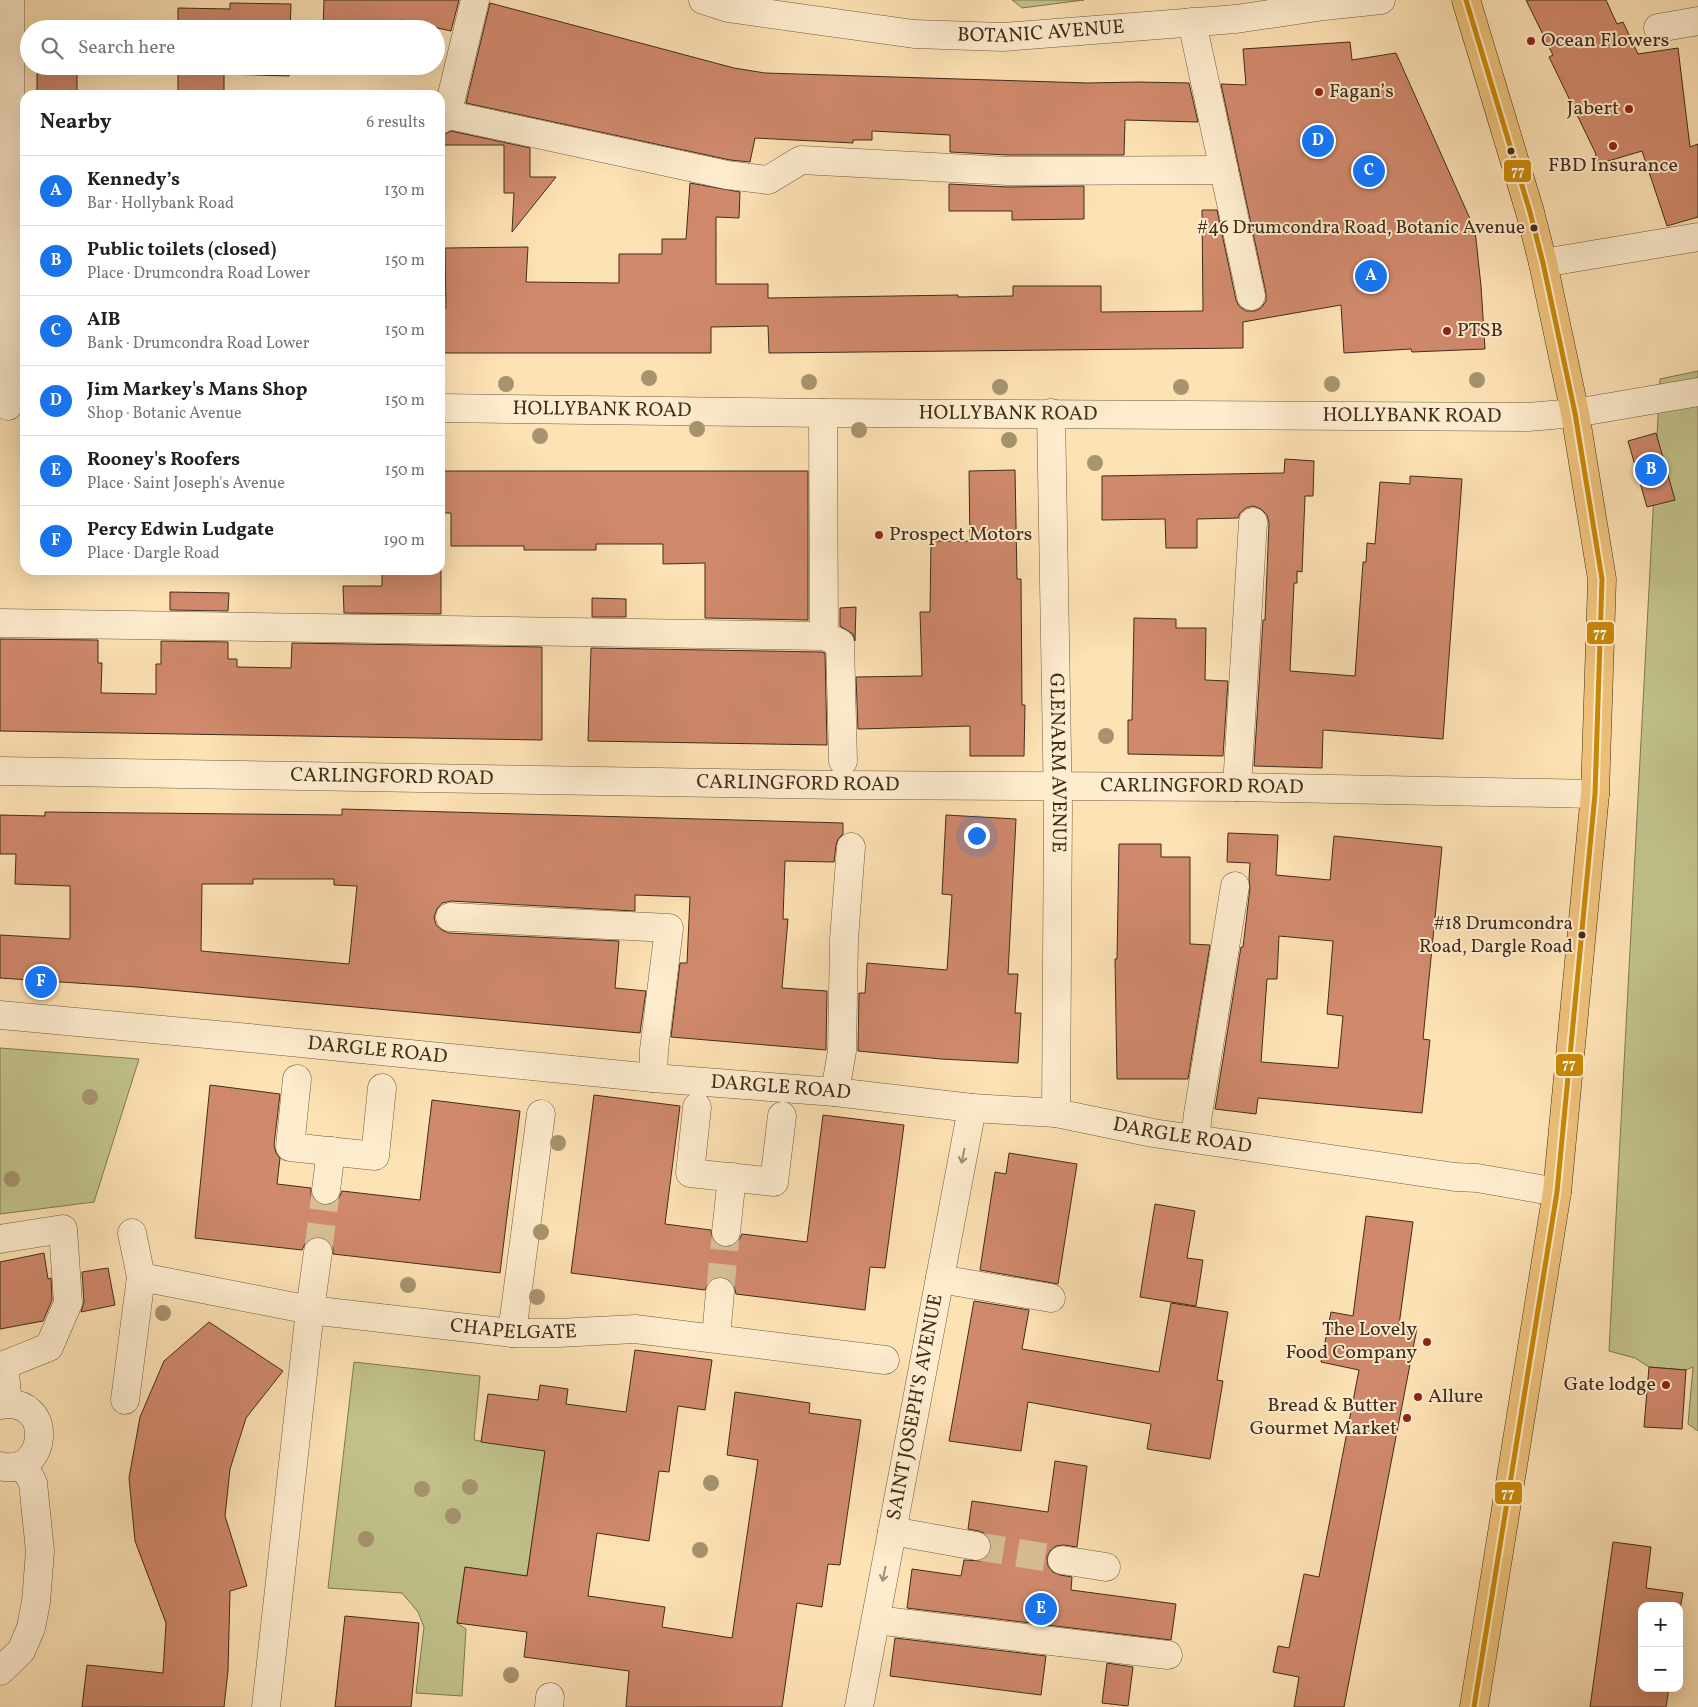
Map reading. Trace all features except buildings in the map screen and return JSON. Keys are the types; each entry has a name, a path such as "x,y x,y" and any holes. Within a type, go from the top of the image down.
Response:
{"main road":[{"path":"1466,0 1530,212 1543,263 1574,413 1602,579 1595,794 1557,1192 1474,1707"}],"street":[{"path":"10,0 12,124 6,368 11,406"},
{"path":"445,105 475,0"},
{"name":"BOTANIC AVENUE","path":"703,0 728,8 914,34 1003,37 1236,19 1381,0"},
{"path":"1658,28 1698,21"},
{"path":"1192,22 1251,296"},
{"path":"445,117 727,175 768,180 801,160 1008,171 1224,170"},
{"path":"1543,263 1698,237"},
{"name":"HOLLYBANK ROAD","path":"445,408 824,413 1528,417 1574,413 1698,392"},
{"path":"824,413 824,636"},
{"name":"GLENARM AVENUE","path":"1051,413 1057,786 1056,1113"},
{"path":"1237,787 1253,522"},
{"path":"0,623 824,636 840,643 843,761"},
{"name":"CARLINGFORD ROAD","path":"0,771 833,785 1237,787 1595,794"},
{"path":"836,1092 842,1051 844,940 851,847"},
{"path":"1195,1139 1235,886"},
{"path":"450,916 669,928 654,1050 653,1078"},
{"name":"DARGLE ROAD","path":"0,1015 653,1078 836,1092 972,1108 1056,1113 1153,1133 1455,1177 1477,1178 1557,1192"},
{"path":"297,1079 290,1147 374,1156 382,1088"},
{"path":"697,1107 690,1173 774,1182 782,1116"},
{"name":"SAINT JOSEPH'S AVENUE","path":"859,1707 972,1108"},
{"path":"512,1334 541,1114"},
{"path":"326,1190 331,1151"},
{"path":"726,1232 732,1177"},
{"path":"0,1239 63,1228 68,1303 49,1347 4,1365 4,1404 18,1405 27,1410 35,1418 39,1427 40,1438 32,1457 12,1465 33,1483 40,1551 36,1602 31,1628 21,1651 0,1671"},
{"path":"125,1400 141,1277 132,1233"},
{"path":"266,1707 318,1252"},
{"name":"CHAPELGATE","path":"141,1277 310,1310 512,1334 635,1328 885,1360"},
{"path":"940,1280 1051,1298"},
{"path":"716,1338 720,1292"},
{"path":"892,1531 976,1546"},
{"path":"1062,1560 1106,1567"},
{"path":"876,1620 1168,1655"}],"green space":[{"path":"1012,0 1084,0 1022,8"},
{"path":"1698,371 1698,1431 1688,1424 1693,1367 1686,1370 1649,1367 1635,1358 1609,1351 1660,379"},
{"path":"0,1048 139,1059 94,1202 0,1214"},
{"path":"354,1362 480,1376 474,1440 545,1451 527,1576 465,1567 457,1623 466,1629 462,1696 416,1693 424,1627 418,1612 402,1593 328,1588"}],"tunnel":[{"path":"318,1252 326,1190"},
{"path":"720,1292 726,1232"},
{"path":"976,1546 1062,1560"}],"transit line":[{"name":"77","path":"1466,0 1530,212 1543,263 1575,413 1602,579 1595,794 1557,1192 1474,1707"}],"place":[{"name":"Ocean Flowers","path":"1531,41"},
{"name":"Fagan’s","path":"1319,92"},
{"name":"Jabert","path":"1629,109"},
{"name":"Jim Markey's Mans Shop","path":"1318,141"},
{"name":"FBD Insurance","path":"1613,146"},
{"name":"AIB","path":"1369,171"},
{"name":"#46 Drumcondra Road, Botanic Avenue","path":"1534,228"},
{"name":"Kennedy’s","path":"1371,276"},
{"name":"PTSB","path":"1447,331"},
{"name":"Public toilets (closed)","path":"1651,470"},
{"name":"Prospect Motors","path":"879,535"},
{"name":"#18 Drumcondra Road, Dargle Road","path":"1582,935"},
{"name":"Percy Edwin Ludgate","path":"41,982"},
{"name":"The Lovely Food Company","path":"1427,1342"},
{"name":"Gate lodge","path":"1666,1385"},
{"name":"Allure","path":"1418,1397"},
{"name":"Bread & Butter Gourmet Market","path":"1407,1418"},
{"name":"Rooney's Roofers","path":"1041,1609"}]}
